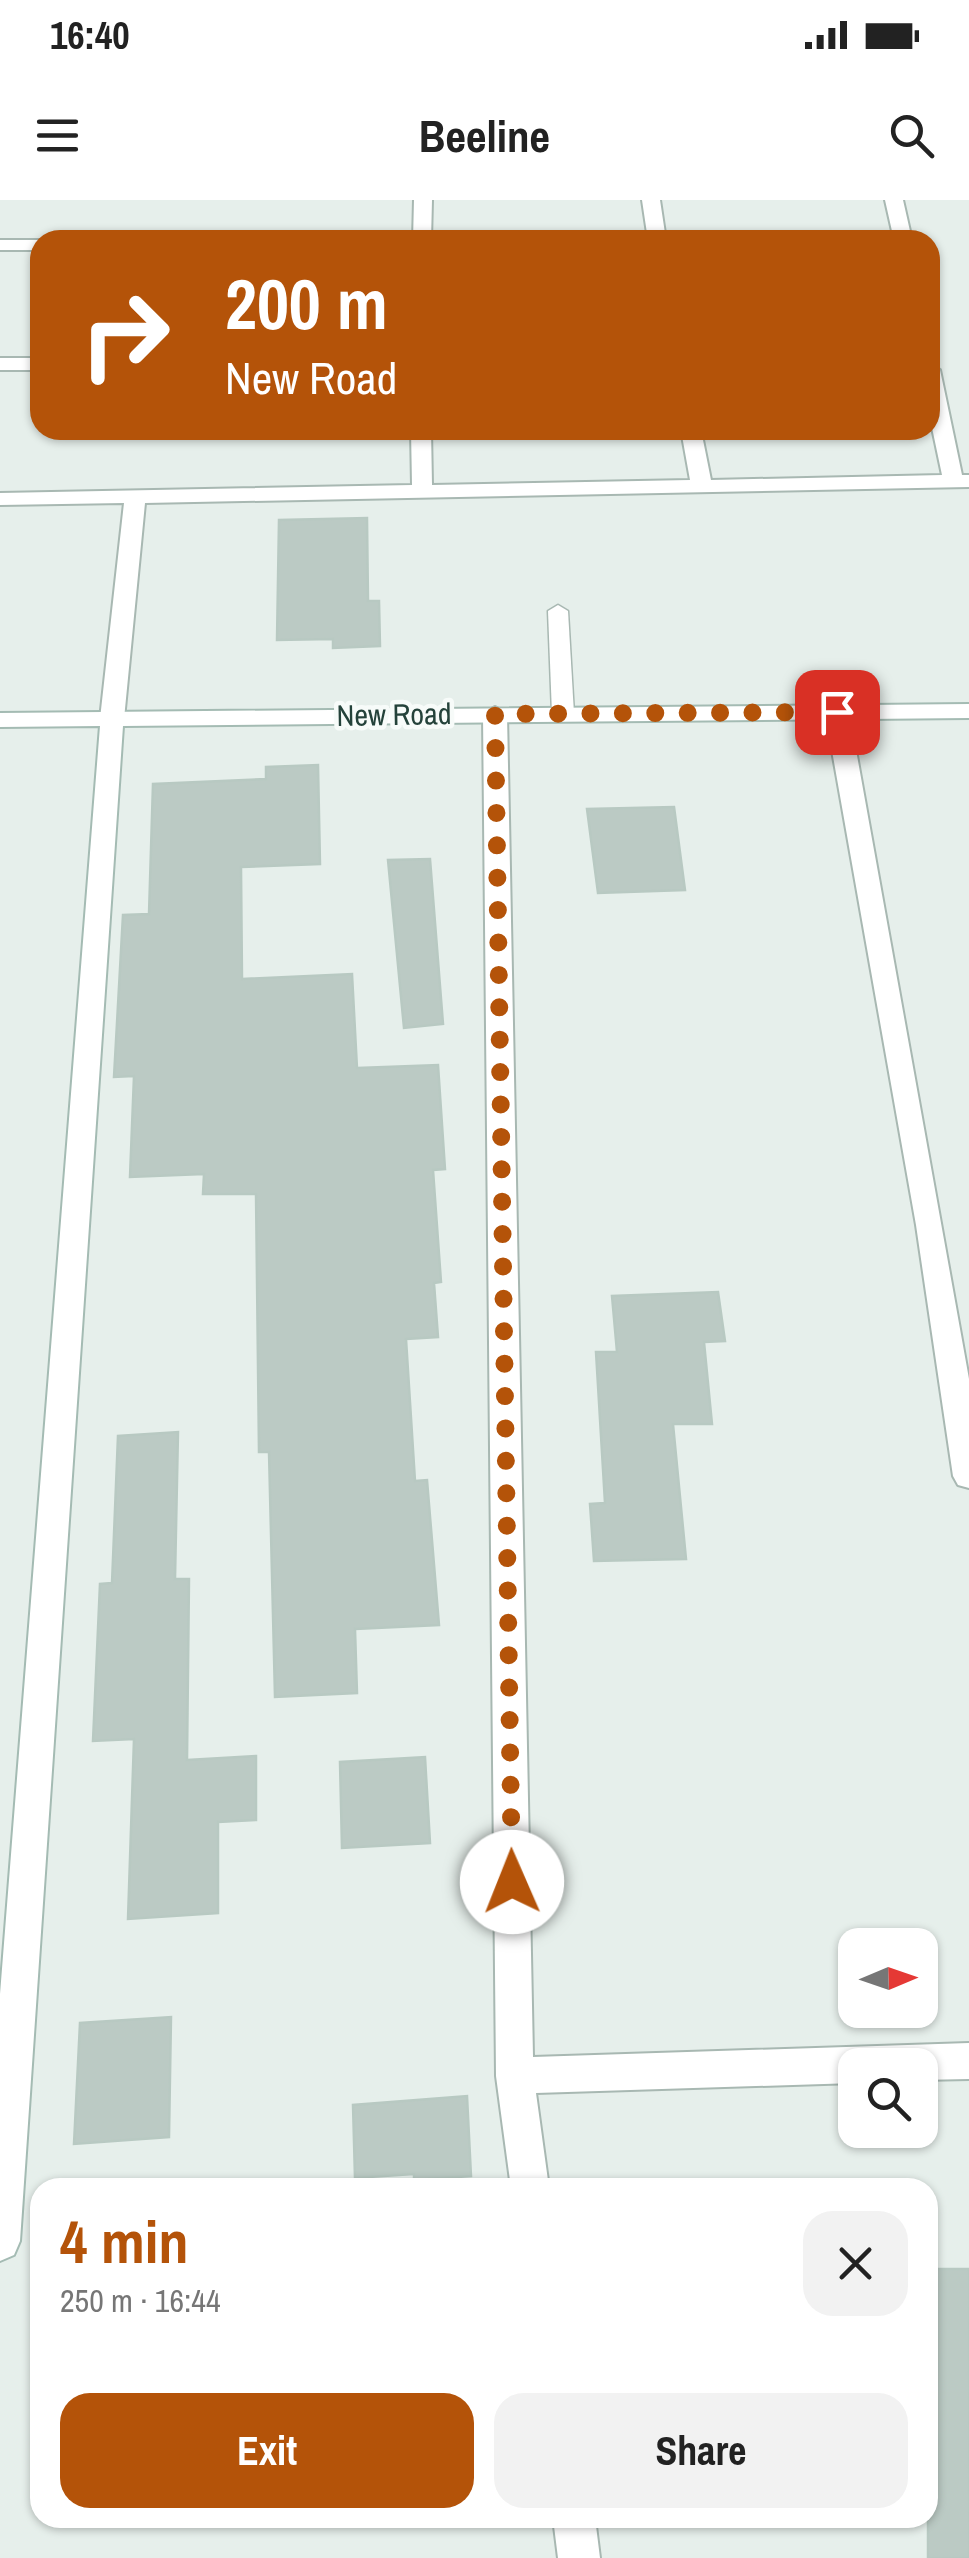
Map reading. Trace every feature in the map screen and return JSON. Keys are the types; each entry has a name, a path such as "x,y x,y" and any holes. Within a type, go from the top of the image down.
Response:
{"street":[{"path":"422,230 423,200"},
{"path":"651,200 656,230"},
{"path":"894,200 901,230"},
{"path":"0,245 30,245"},
{"path":"0,364 30,364"},
{"path":"0,499 961,481 940,406"},
{"path":"421,440 422,491"},
{"path":"693,440 702,488"},
{"path":"0,2241 112,718 135,496"},
{"name":"New Road","path":"0,720 969,710"},
{"path":"837,712 930,1225 969,1476"},
{"path":"495,714 515,2076 529,2178"},
{"path":"515,2076 969,2061"},
{"path":"575,2528 579,2558"}],"lane":[{"path":"558,612 562,714"}],"building":[{"path":"367,518 368,601 379,601 380,646 333,648 333,639 277,640 279,520"},
{"path":"318,765 320,864 241,867 242,979 352,974 357,1068 438,1065 445,1169 433,1170 441,1282 434,1283 438,1337 406,1339 415,1481 427,1480 439,1625 355,1629 357,1693 275,1697 269,1452 259,1452 256,1194 203,1194 204,1174 130,1177 134,1076 114,1077 123,915 149,914 153,784 266,779 266,767"},
{"path":"674,807 685,890 598,893 587,809"},
{"path":"430,859 443,1024 404,1028 388,860"},
{"path":"718,1292 725,1341 704,1342 712,1424 673,1424 686,1559 594,1561 590,1504 605,1503 596,1352 617,1352 612,1296"},
{"path":"178,1432 175,1579 189,1579 187,1760 256,1756 256,1820 218,1822 218,1913 128,1919 134,1739 93,1741 100,1584 112,1583 118,1436"},
{"path":"425,1757 430,1843 342,1848 340,1762"},
{"path":"171,2017 169,2137 74,2144 80,2023"},
{"path":"467,2096 471,2176 355,2178 353,2105"},
{"path":"938,2269 969,2269 969,2558 928,2558 928,2528 938,2528"}],"route":[{"path":"512,1882 495,714 837,712"}]}
